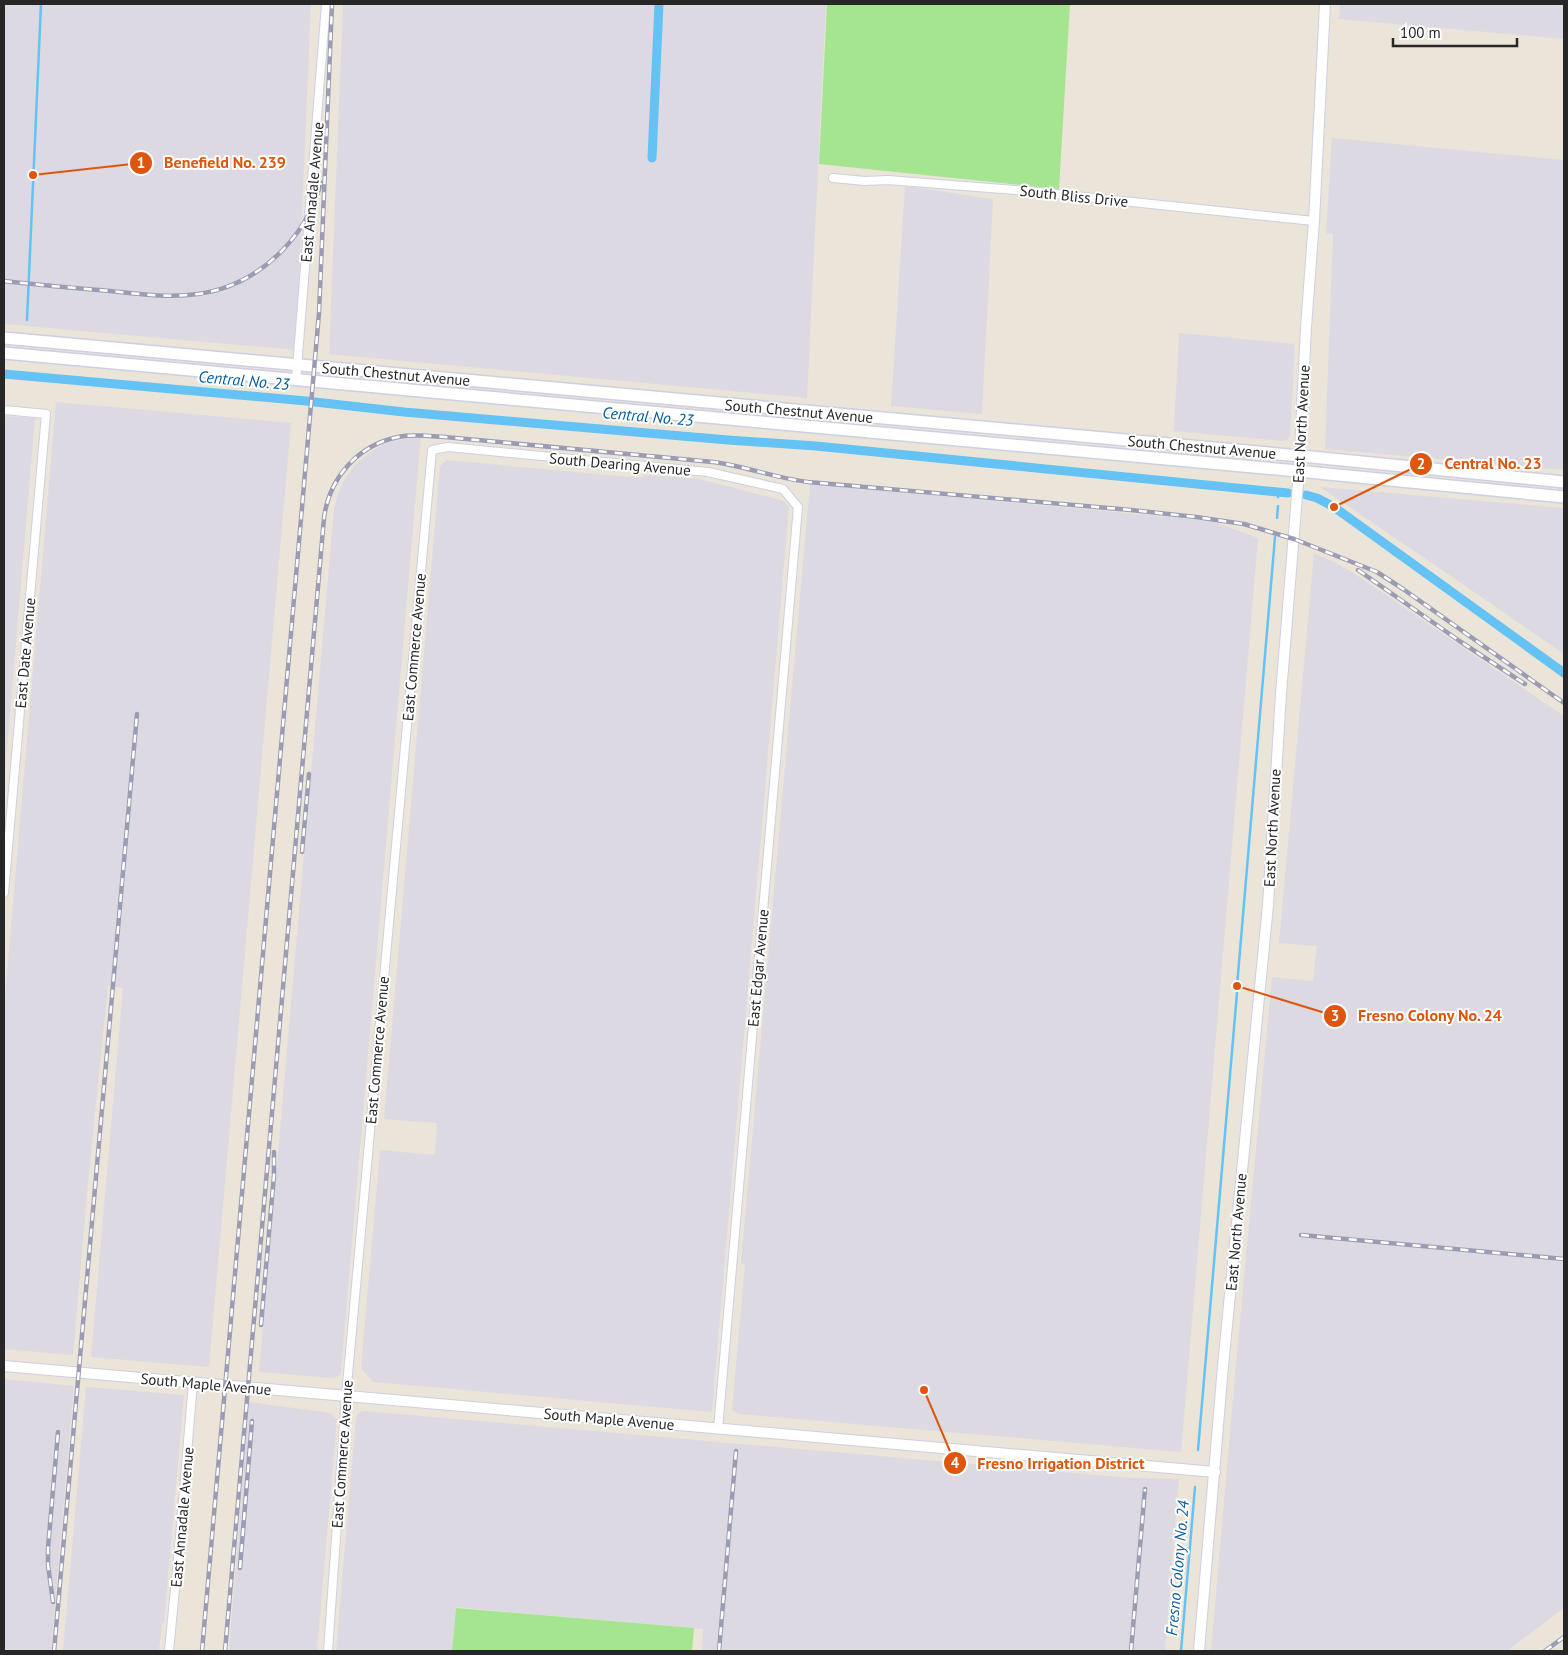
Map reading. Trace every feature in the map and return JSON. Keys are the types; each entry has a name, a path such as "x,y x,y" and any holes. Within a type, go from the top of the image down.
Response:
{"main road":[{"name":"South Chestnut Avenue","path":"4,338 1300,456 1564,482"},
{"name":"South Chestnut Avenue","path":"4,353 1564,497"},
{"path":"806,426 807,411"}],"street":[{"name":"East Annadale Avenue","path":"296,380 326,4"},
{"name":"East North Avenue","path":"1199,1651 1223,1366 1265,943 1280,703 1299,472 1325,4"},
{"name":"South Bliss Drive","path":"833,178 866,181 888,180 1027,191 1314,221"},
{"name":"East Date Avenue","path":"4,410 46,414 4,893"},
{"name":"South Dearing Avenue","path":"432,450 448,447 708,472 782,489 798,507"},
{"name":"East Commerce Avenue","path":"328,1651 346,1396 432,450"},
{"name":"East Edgar Avenue","path":"718,1429 798,507"},
{"name":"South Maple Avenue","path":"4,1366 1215,1472"},
{"name":"East Annadale Avenue","path":"169,1651 193,1382"}],"shaded area":[{"path":"4,4 311,4 296,350 4,324"},
{"path":"343,4 826,4 807,398 329,354"},
{"path":"1340,4 1564,4 1564,39 1339,19"},
{"path":"1332,138 1564,160 1564,470 1325,449 1333,234 1326,233"},
{"path":"905,186 993,199 982,414 891,406"},
{"path":"1179,333 1295,344 1290,436 1287,440 1174,431"},
{"path":"56,402 291,423 209,1367 91,1357 123,988 108,986 73,1355 4,1349 4,1008"},
{"path":"4,416 35,418 4,784"},
{"path":"421,435 341,1371 339,1376 333,1378 259,1372 334,509 338,493 355,465 381,445 396,439"},
{"path":"447,460 640,478 645,475 699,479 784,501 789,506 712,1412 373,1382 361,1368 380,1150 435,1155 437,1123 384,1119 440,466"},
{"path":"810,484 1212,521 1258,538 1181,1452 739,1414 732,1410 745,1264 741,1263"},
{"path":"1320,487 1564,508 1564,654 1429,561"},
{"path":"1314,553 1352,572 1564,716 1564,1608 1507,1651 1211,1651 1272,977 1313,981 1317,946 1279,943"},
{"path":"4,1379 74,1386 51,1651 4,1651"},
{"path":"86,1387 184,1395 164,1623 162,1624 159,1651 63,1651"},
{"path":"249,1402 331,1413 337,1420 317,1651 229,1651"},
{"path":"364,1411 1132,1478 1179,1479 1165,1651 702,1651 703,1629 456,1607 452,1651 336,1651 356,1418 358,1413"}],"green space":[{"path":"827,4 1070,4 1059,189 819,164"},
{"path":"456,1608 694,1628 692,1651 452,1651"}],"waterway":[{"path":"27,320 41,4"},
{"path":"652,158 659,4"},
{"name":"Central No. 23","path":"4,374 306,401 404,412 816,446 1288,493"},
{"name":"Fresno Colony No. 24","path":"1278,492 1278,497"},
{"name":"Central No. 23","path":"1306,495 1317,498 1334,507 1564,673"},
{"name":"Fresno Colony No. 24","path":"1277,518 1278,506"},
{"name":"Fresno Colony No. 24","path":"1237,986 1275,537"},
{"name":"Fresno Colony No. 24","path":"1198,1450 1237,993"},
{"name":"Fresno Colony No. 24","path":"1181,1651 1195,1487"}],"railway":[{"path":"202,1651 319,313 332,4"},
{"path":"4,281 165,296 198,294 220,289 240,281 276,257 291,241 303,223 314,204 321,183"},
{"path":"225,1651 324,518 327,503 339,477 358,456 370,447 398,437 416,435 445,437 713,462 808,482 1131,510 1244,524 1294,539 1377,572 1564,703"},
{"path":"1358,570 1525,684"},
{"path":"54,1651 137,714"},
{"path":"302,852 309,774"},
{"path":"261,1325 274,1175 274,1152"},
{"path":"1301,1235 1564,1259"},
{"path":"240,1568 252,1421"},
{"path":"53,1602 48,1565 48,1548 58,1432"},
{"path":"719,1651 736,1451"},
{"path":"1131,1651 1145,1489"},
{"path":"1545,1651 1564,1637"}],"place":[{"name":"Benefield No. 239","path":"33,175"},
{"name":"Central No. 23","path":"1334,507"},
{"name":"Fresno Colony No. 24","path":"1237,986"},
{"name":"Fresno Irrigation District","path":"924,1390"}]}
